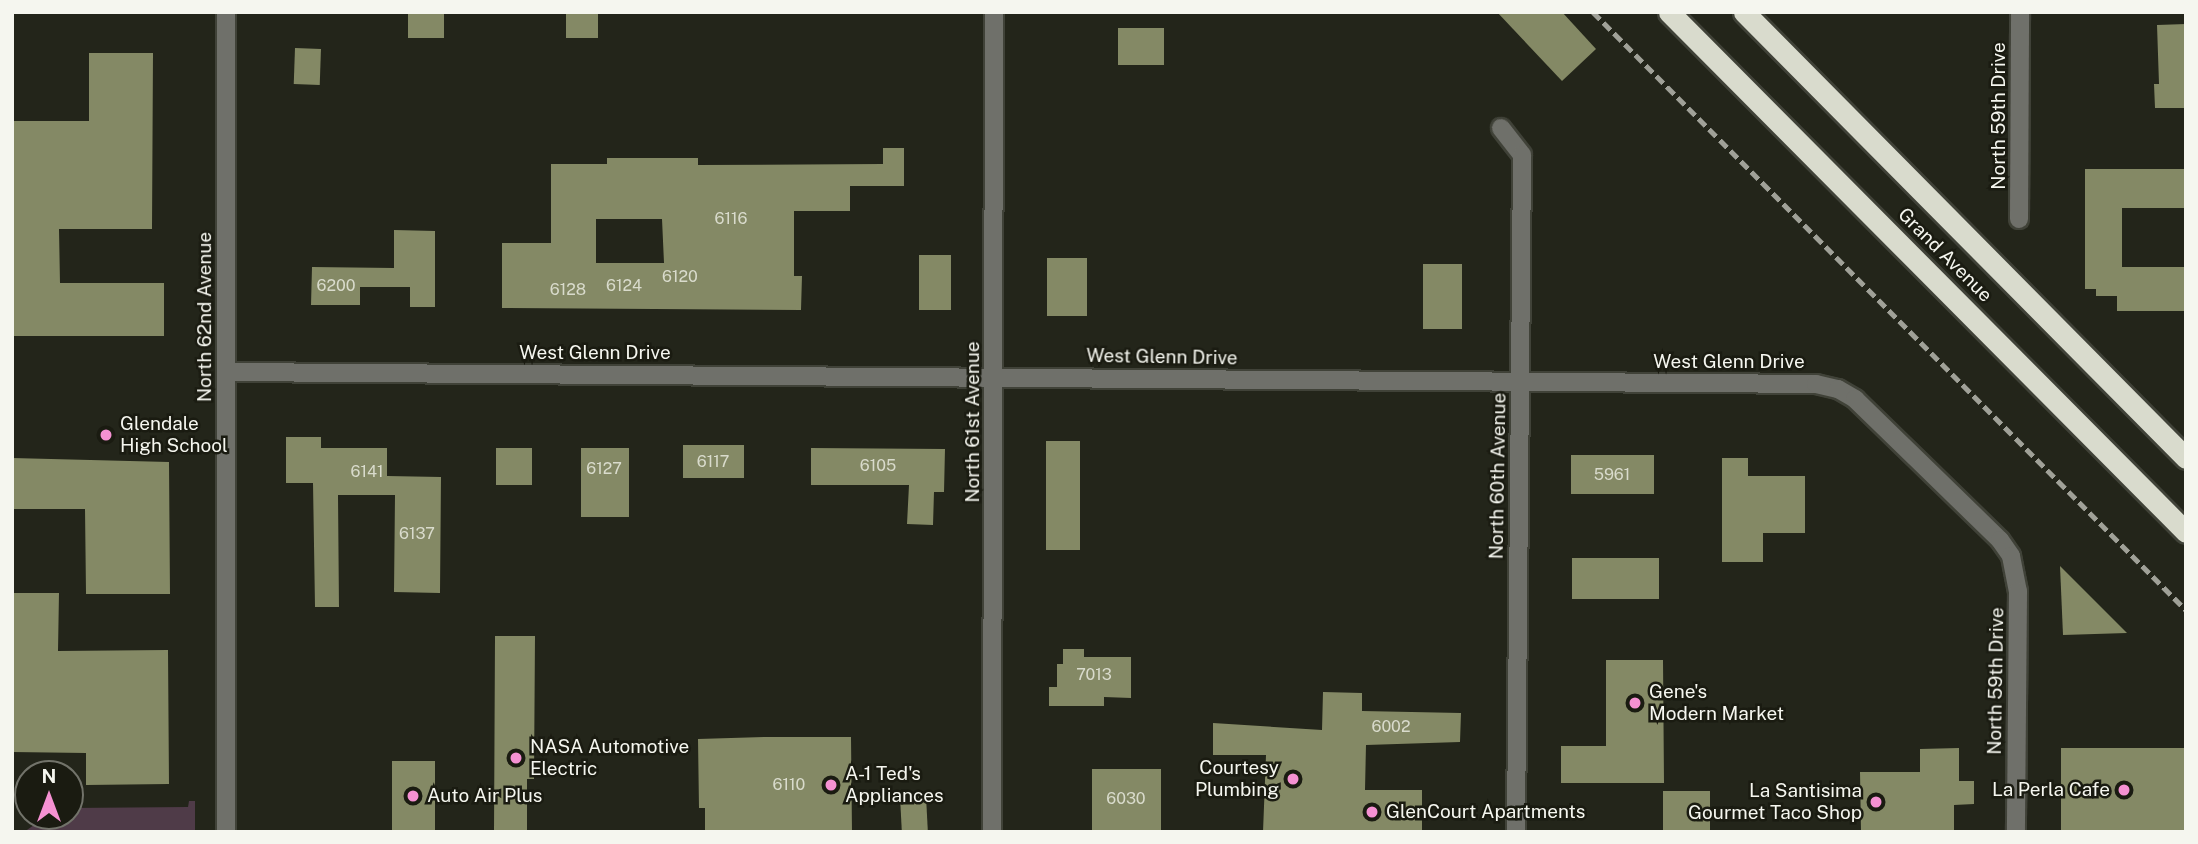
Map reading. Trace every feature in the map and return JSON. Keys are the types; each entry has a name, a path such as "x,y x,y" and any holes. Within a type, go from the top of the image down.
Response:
{"highway":[{"name":"Grand Avenue","path":"1669,12 2186,532"},
{"name":"Grand Avenue","path":"1744,12 2186,458"}],"street":[{"name":"North 62nd Avenue","path":"226,12 226,832"},
{"name":"North 61st Avenue","path":"992,832 994,12"},
{"name":"North 59th Drive","path":"2019,219 2020,12"},
{"name":"North 60th Avenue","path":"1501,128 1522,155 1516,832"},
{"name":"West Glenn Drive","path":"226,372 1816,384 1839,389 1856,399 2000,540 2017,573"},
{"name":"North 59th Drive","path":"2016,832 2017,573"}],"shaded area":[{"path":"189,801 195,801 195,832 24,832 84,830 84,808 188,807"}],"building":[{"path":"408,12 444,12 444,38 408,38"},
{"path":"566,12 598,12 598,38 566,38"},
{"path":"1497,12 1562,12 1596,49 1562,81"},
{"path":"2186,24 2186,108 2155,108 2154,84 2159,84 2157,25"},
{"path":"1118,28 1164,28 1164,65 1118,65"},
{"path":"295,48 321,49 320,85 294,84"},
{"path":"89,53 153,53 152,229 59,229 60,283 164,283 164,336 12,336 12,121 89,121"},
{"path":"883,148 904,148 904,186 850,186 850,211 794,211 794,276 802,276 801,310 502,308 502,243 551,243 551,164 607,164 607,158 698,158 698,165 883,164","holes":["596,219 662,219 664,263 596,263"]},
{"path":"2085,169 2186,169 2186,208 2122,208 2122,267 2186,267 2186,311 2117,311 2117,296 2096,296 2096,289 2085,289"},
{"path":"394,230 435,231 435,307 410,307 410,287 360,287 360,305 311,305 312,267 394,268"},
{"path":"919,255 951,255 951,310 919,310"},
{"path":"1047,258 1087,258 1087,316 1047,316"},
{"path":"1423,264 1462,264 1462,329 1423,329"},
{"path":"286,437 321,437 321,448 387,448 387,476 441,477 440,593 394,592 395,495 338,495 339,607 315,607 313,483 286,483"},
{"path":"1046,441 1080,441 1080,550 1046,550"},
{"path":"683,445 744,445 744,478 683,478"},
{"path":"496,448 532,448 532,485 496,485"},
{"path":"581,448 629,448 629,517 581,517"},
{"path":"811,448 945,449 944,492 934,492 933,525 907,524 909,485 811,485"},
{"path":"1571,455 1654,455 1654,494 1571,494"},
{"path":"12,458 169,462 170,594 86,594 85,509 12,509"},
{"path":"1722,458 1748,458 1748,476 1805,476 1805,533 1763,533 1763,562 1722,562"},
{"path":"1572,558 1659,558 1659,599 1572,599"},
{"path":"2060,566 2127,633 2063,635"},
{"path":"12,593 59,593 58,651 168,650 169,784 86,785 86,753 12,752"},
{"path":"495,636 535,636 534,779 527,779 527,832 494,832"},
{"path":"1063,649 1084,649 1084,657 1131,657 1131,698 1104,697 1104,706 1049,706 1049,687 1057,687 1057,664 1063,664"},
{"name":"Gene's Modern Market","path":"1606,660 1663,660 1664,783 1561,783 1561,746 1606,746"},
{"path":"1323,692 1362,693 1362,711 1461,713 1460,742 1366,745 1365,790 1422,790 1422,832 1263,832 1266,755 1213,755 1213,723 1322,730"},
{"path":"851,737 852,832 705,832 705,808 699,808 698,739"},
{"path":"1959,748 1959,781 1974,781 1974,804 1954,805 1954,832 1861,832 1860,772 1920,772 1920,749"},
{"name":"La Perla Cafe","path":"2061,748 2186,748 2186,832 2061,832"},
{"name":"Auto Air Plus","path":"392,761 435,761 435,832 392,832"},
{"path":"1092,769 1161,769 1161,832 1092,832"},
{"path":"1663,791 1710,791 1710,832 1663,832"},
{"path":"926,796 928,832 902,832 900,797"}],"railway":[{"path":"1593,12 2186,610"}],"place":[{"name":"Glendale High School","path":"106,435"},
{"name":"Gene's Modern Market","path":"1635,703"},
{"name":"NASA Automotive Electric","path":"516,758"},
{"name":"Courtesy Plumbing","path":"1293,779"},
{"name":"A-1 Ted's Appliances","path":"831,785"},
{"name":"La Perla Cafe","path":"2124,790"},
{"name":"Auto Air Plus","path":"413,796"},
{"name":"La Santisima Gourmet Taco Shop","path":"1876,802"},
{"name":"GlenCourt Apartments","path":"1372,812"}]}
